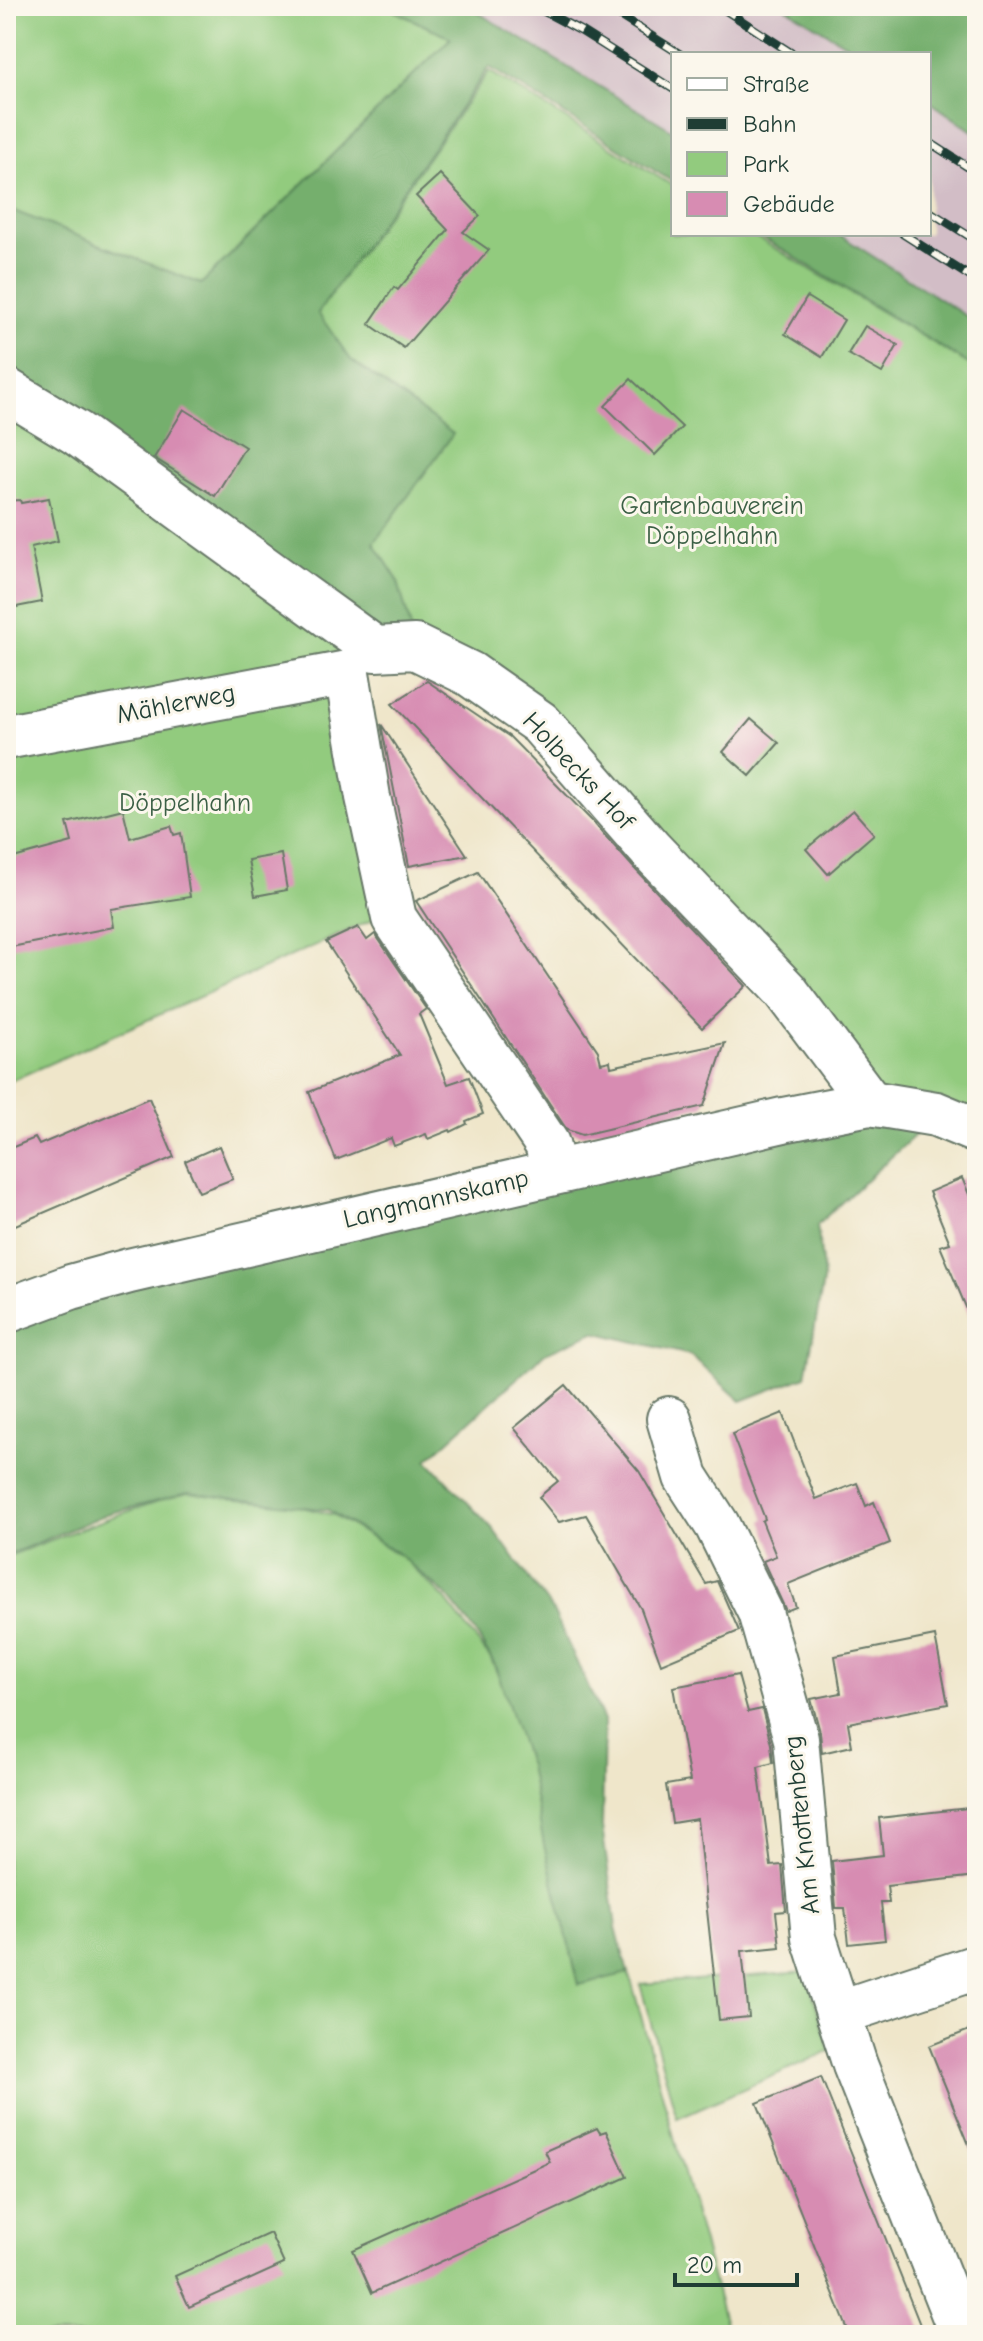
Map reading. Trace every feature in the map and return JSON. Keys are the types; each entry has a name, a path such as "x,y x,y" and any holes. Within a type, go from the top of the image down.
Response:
{"street":[{"path":"6,390 77,433 361,661 368,797 394,918 547,1144 554,1172"},
{"name":"Holbecks Hof","path":"361,661 415,647 470,674 540,723 650,849 786,991 870,1103"},
{"name":"Mählerweg","path":"6,737 361,661"},
{"path":"870,1103 936,1114 977,1131"},
{"name":"Langmannskamp","path":"6,1311 71,1287 129,1271 783,1120 870,1103"},
{"name":"Am Knottenberg","path":"669,1419 686,1477 717,1525 760,1612 796,1739 814,1938 855,2065 962,2335"},
{"path":"838,2013 977,1967"}],"shaded area":[{"path":"467,6 783,6 859,52 671,52 671,130"},
{"path":"931,102 977,134 977,323 841,236 931,236"}],"green space":[{"path":"6,6 384,6 451,38 201,284 6,208"},
{"path":"384,6 467,6 671,130 671,181 489,67 318,313 351,360 453,434 374,543 397,579 416,646 376,647 6,387 6,208 201,284 451,38"},
{"path":"783,6 977,6 977,134 931,102 931,52 859,52"},
{"name":"Gartenbauverein Döppelhahn","path":"489,71 671,185 671,236 754,236 977,369 977,969 975,964 971,966 977,981 977,1129 871,1102 540,723 416,646 397,579 374,543 453,434 351,360 317,314"},
{"path":"760,236 841,236 977,323 977,369"},
{"name":"Döppelhahn","path":"6,391 375,648 346,673 388,913 6,1083"},
{"path":"937,1115 817,1225 824,1276 806,1376 741,1401 690,1355 594,1332 545,1353 427,1460 492,1528 553,1611 604,1721 602,1827 616,1927 628,1973 579,1985 544,1845 529,1766 495,1665 474,1630 447,1596 396,1552 328,1510 188,1493 107,1514 6,1556 6,1310 786,1121"},
{"path":"185,1492 268,1499 334,1515 402,1557 444,1598 491,1659 632,1983 728,2335 6,2335 6,1557"},
{"path":"806,1972 830,2051 677,2118 640,1984"}],"building":[{"path":"440,174 480,216 463,232 489,250 404,348 369,324 394,287 398,290 448,230 416,196"},
{"path":"807,297 844,320 822,357 785,334"},
{"path":"865,326 898,345 882,373 848,354"},
{"path":"631,379 682,427 655,455 605,406"},
{"path":"184,409 245,447 215,496 154,458"},
{"path":"49,498 58,541 31,547 42,602 6,609 6,501 20,500 21,503"},
{"path":"427,681 510,737 746,986 702,1028 392,704"},
{"path":"751,719 779,743 750,776 723,752"},
{"path":"381,724 467,855 409,866"},
{"path":"123,809 130,838 171,826 174,835 181,833 190,897 111,909 114,927 6,948 6,860 72,842 67,823"},
{"path":"853,810 874,834 828,874 806,849"},
{"path":"281,854 287,890 255,896 248,860"},
{"path":"478,872 598,1051 601,1063 610,1061 611,1067 725,1043 704,1106 582,1135 567,1130 416,901"},
{"path":"358,927 367,940 375,934 426,1009 419,1014 448,1084 469,1077 483,1114 451,1132 428,1139 426,1134 394,1146 391,1138 336,1160 309,1092 400,1055 326,942"},
{"path":"149,1098 174,1157 6,1229 6,1150 35,1138 39,1145"},
{"path":"219,1146 233,1179 199,1192 185,1161"},
{"path":"962,1178 977,1213 977,1333 940,1246 950,1243 929,1192"},
{"path":"566,1385 639,1471 706,1584 717,1581 739,1631 661,1664 641,1609 586,1515 559,1522 539,1497 558,1481 514,1428"},
{"path":"783,1413 816,1499 857,1483 866,1506 874,1502 890,1543 788,1584 796,1607 786,1611 763,1561 776,1556 732,1434"},
{"path":"935,1636 948,1704 848,1723 852,1746 822,1753 811,1699 841,1693 835,1656"},
{"path":"738,1675 748,1712 762,1709 771,1744 773,1763 758,1767 771,1866 782,1865 786,1911 776,1912 780,1947 742,1951 749,2017 719,2020 697,1819 672,1823 666,1785 690,1781 673,1687"},
{"path":"977,1807 977,1876 887,1886 889,1903 881,1903 885,1940 849,1944 845,1908 836,1908 832,1861 883,1855 879,1818"},
{"path":"977,2027 977,2162 976,2162 929,2046"},
{"path":"821,2077 924,2335 850,2335 757,2103"},
{"path":"597,2128 600,2133 606,2131 627,2177 372,2293 353,2250 550,2162 545,2151"},
{"path":"270,2233 284,2264 189,2307 175,2276"}],"railway":[{"path":"534,6 581,31 671,88"},
{"path":"604,6 677,52"},
{"path":"719,6 790,52"},
{"path":"931,143 977,173"},
{"path":"931,212 977,241"},
{"path":"906,236 977,281"}]}
